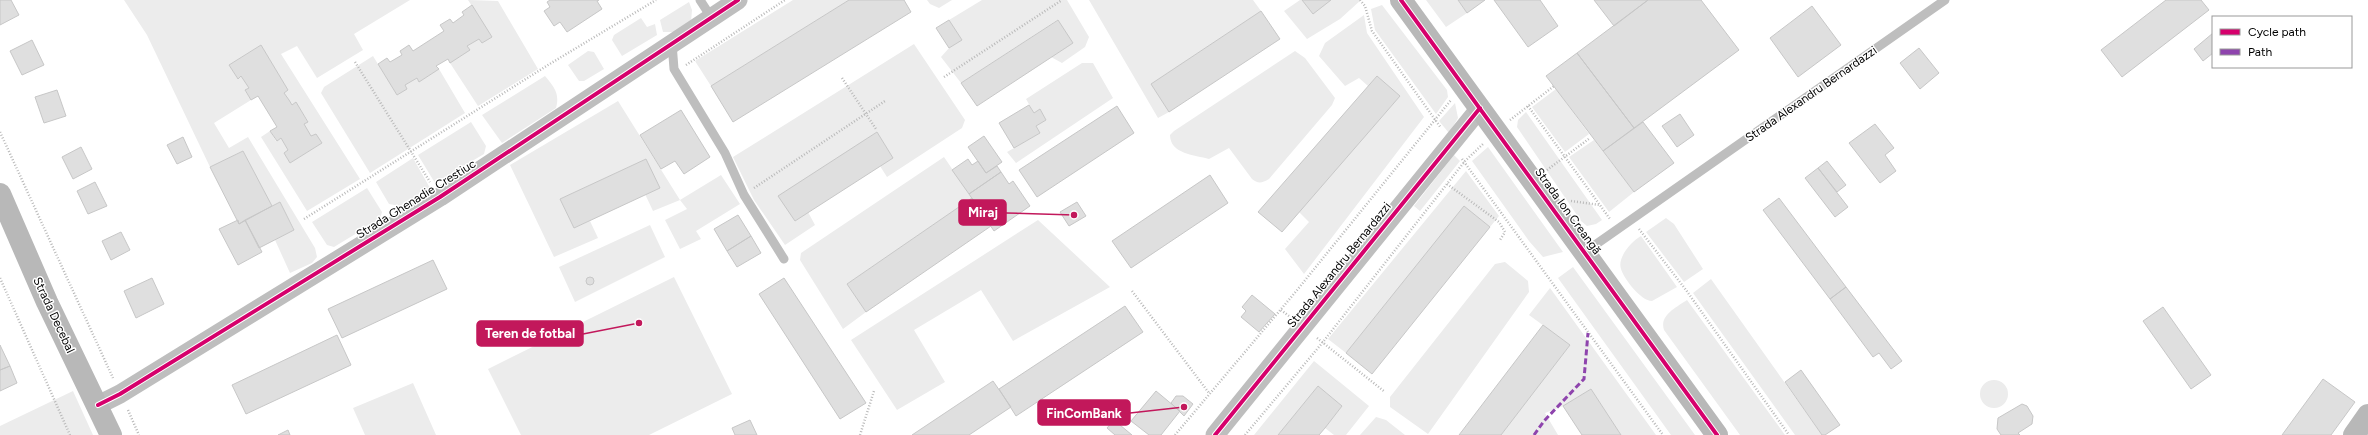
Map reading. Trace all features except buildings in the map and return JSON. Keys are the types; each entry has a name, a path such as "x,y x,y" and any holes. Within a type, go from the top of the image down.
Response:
{"street":[{"name":"Strada Ghenadie Crestiuc","path":"98,405 120,394 440,197 738,0"},
{"name":"Strada Ion Creangă","path":"1401,0 1463,86 1497,130 1717,435"},
{"name":"Strada Alexandru Bernardazzi","path":"1215,435 1480,108"},
{"name":"Strada Decebal","path":"0,194 47,302 98,405 111,435"},
{"path":"2354,435 2368,415"}],"lane":[{"path":"700,0 711,17"},
{"name":"Strada Alexandru Bernardazzi","path":"1676,189 1945,0"},
{"path":"672,43 675,71 725,153 744,195 784,259"},
{"name":"Strada Ion Creangă","path":"1585,252 1676,189"}],"path":[{"path":"304,219 656,0"},
{"path":"675,71 786,0"},
{"path":"944,77 1062,0"},
{"path":"1360,0 1365,6 1372,31 1435,119 1451,144 1465,161 1663,435"},
{"path":"355,62 440,197"},
{"path":"842,78 876,129"},
{"path":"1175,435 1209,393 1281,310 1463,86"},
{"path":"1245,435 1322,342 1465,161 1497,130 1554,86"},
{"path":"744,195 885,101"},
{"path":"1528,106 1617,230"},
{"path":"0,132 139,435"},
{"path":"1544,171 1590,138"},
{"path":"1447,184 1499,222 1505,232 1500,240"},
{"path":"1565,200 1600,205"},
{"path":"1632,219 1686,290 1789,435"},
{"path":"0,278 70,435"},
{"path":"1132,291 1209,393"},
{"path":"1281,310 1385,392"},
{"path":"860,435 874,390"}],"shaded area":[{"path":"124,0 410,0 354,34 363,50 317,78 297,46 281,54 360,179 307,211 261,137 270,131 276,141 281,138 288,150 284,153 290,163 322,143 316,134 311,136 304,124 308,121 296,102 292,105 284,93 288,90 261,45 229,65 237,78 241,76 249,88 245,91 251,100 214,123 229,148 248,137 315,248 317,257 312,263 290,273 275,240 294,229 280,202 272,206 243,151 210,167 147,35"},
{"path":"468,0 498,1 538,69 478,106 450,63 469,50 467,46 479,39 482,43 492,37"},
{"path":"793,0 849,0 711,86 695,61"},
{"path":"927,0 952,0 939,8 930,4"},
{"path":"982,0 1067,0 1089,37 1085,47 1062,63 1051,57 1073,43 1057,20 961,83 941,57 949,48 962,40 949,20"},
{"path":"1089,0 1253,0 1261,11 1151,84 1169,112 1158,118"},
{"path":"1300,0 1361,0 1340,19 1307,39 1284,11"},
{"path":"1426,0 1458,0 1467,13 1446,27"},
{"path":"689,2 692,10 691,22 676,32 663,32 660,20"},
{"path":"1382,5 1447,90 1448,97 1436,114 1375,30 1371,9"},
{"path":"1364,15 1367,33 1424,117 1304,274 1285,249 1309,222 1299,212 1400,96 1377,76 1368,86 1359,78 1345,86 1319,56 1325,43"},
{"path":"641,18 647,27 655,24 657,35 622,56 612,40 614,35"},
{"path":"914,44 965,120 962,128 887,177 880,166 893,158 877,132 779,196 795,221 808,212 815,225 785,245 754,200 733,157"},
{"path":"588,51 594,52 604,69 584,81 579,81 568,65"},
{"path":"1295,51 1305,58 1335,98 1332,105 1269,179 1256,182 1252,179 1229,148 1209,159 1184,153 1174,146 1170,135 1174,131"},
{"path":"373,56 397,95 407,89 405,85 417,78 419,82 439,69 465,113 370,173 321,93 324,87"},
{"path":"1082,63 1093,63 1113,98 1016,163 1007,152 1040,133 1036,126 1046,120 1040,109 1034,113 1026,99"},
{"path":"545,76 557,94 556,108 502,143 482,115"},
{"path":"1556,89 1589,134 1565,152 1532,107"},
{"path":"618,101 680,200 653,211 645,194 659,188 646,159 560,199 574,228 590,221 598,238 554,257 510,165"},
{"path":"1455,103 1458,118 1449,133 1439,121"},
{"path":"1526,112 1602,220 1596,224 1587,226 1581,221 1517,127 1518,120"},
{"path":"471,122 486,146 484,154 435,183 418,155"},
{"path":"1594,140 1634,192 1609,212 1569,157"},
{"path":"1488,147 1563,252 1543,257 1529,241 1472,161"},
{"path":"1454,155 1460,161 1420,211 1414,206"},
{"path":"944,157 972,198 847,284 866,312 843,329 800,260 801,253"},
{"path":"413,158 430,188 400,206 389,204 376,182"},
{"path":"1466,171 1499,216 1490,227 1464,207 1346,353 1328,339"},
{"path":"721,175 740,204 696,231 701,239 680,249 665,220 687,209 680,200"},
{"path":"367,188 382,212 380,219 334,247 327,245 312,222"},
{"path":"1666,218 1674,224 1703,269 1684,282 1646,232"},
{"path":"1038,220 1110,287 1013,341 981,290 914,330 945,382 897,410 851,340"},
{"path":"650,225 665,257 575,302 559,267"},
{"path":"1641,236 1677,287 1652,301 1638,294 1623,273 1620,264 1626,250"},
{"path":"1505,262 1528,281 1529,292 1428,434 1390,407 1390,397 1495,264"},
{"path":"1573,267 1695,435 1671,435 1558,278"},
{"path":"674,277 732,394 649,435 521,435 488,369"},
{"path":"1711,279 1822,435 1795,435 1693,293"},
{"path":"1550,288 1656,435 1621,435 1591,389 1563,406 1545,413 1558,435 1501,435 1570,345 1529,315"},
{"path":"1687,300 1785,435 1740,435 1664,330 1663,325 1666,316"},
{"path":"1314,361 1369,406 1346,435 1334,435 1325,428 1342,406 1318,386 1278,435 1254,435"},
{"path":"1994,380 2004,384 2008,394 2004,404 1994,408 1984,404 1980,394 1984,384"},
{"path":"413,383 436,435 365,435 353,408"},
{"path":"73,391 93,435 0,435 0,426"},
{"path":"1376,417 1386,420 1405,435 1360,435"}],"marked path":[{"path":"1534,435 1544,421 1584,379 1588,333"}],"cycle path":[{"path":"98,405 120,394 440,197 738,0"},
{"path":"1401,0 1717,435"},
{"path":"1215,435 1480,108"}],"place":[{"name":"Miraj","path":"1074,215"},
{"name":"Teren de fotbal","path":"639,323"},
{"name":"FinComBank","path":"1184,407"}]}
